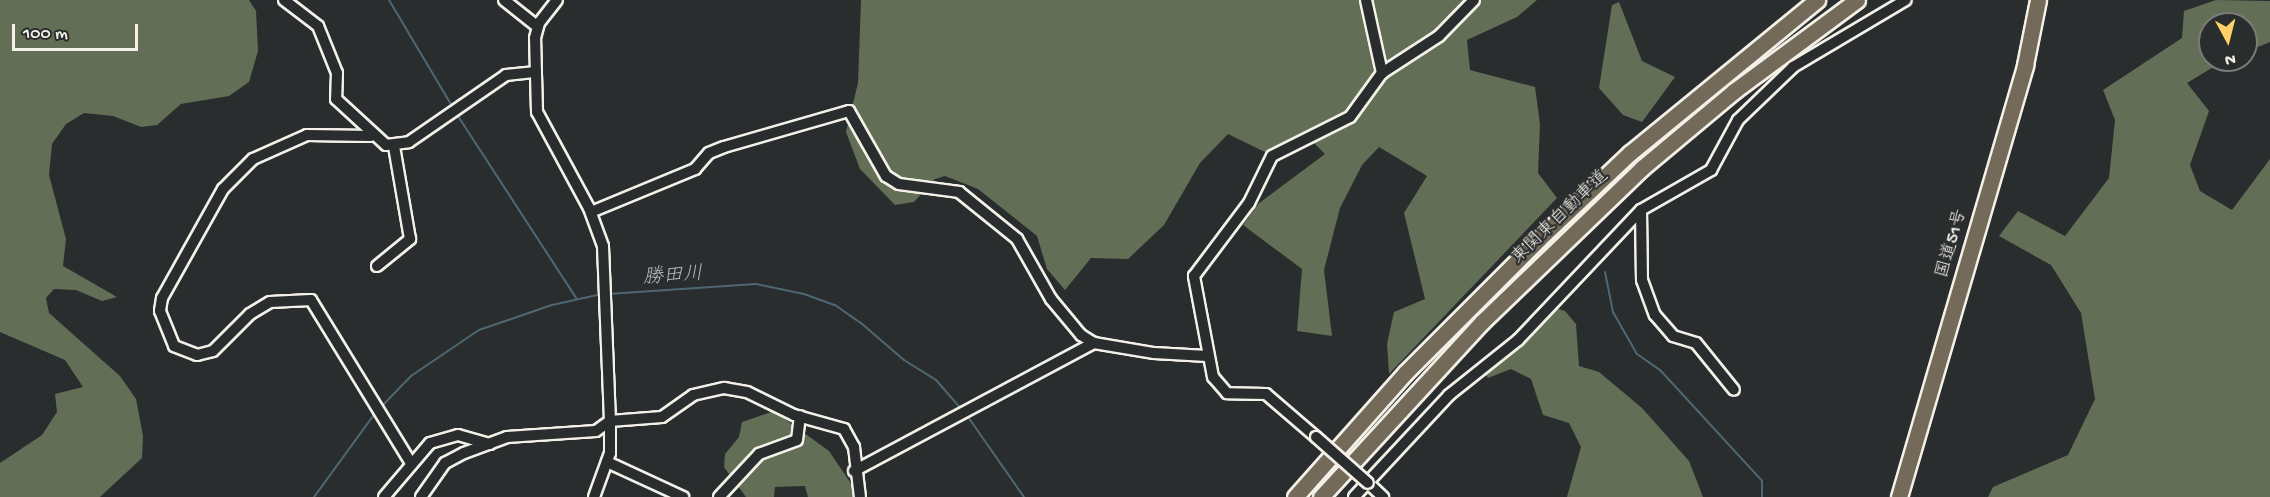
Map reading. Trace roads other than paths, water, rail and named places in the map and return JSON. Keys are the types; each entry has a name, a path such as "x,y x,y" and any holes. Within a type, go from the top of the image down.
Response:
{"highway":[{"name":"東関東自動車道","path":"1295,497 1405,374 1540,238 1630,153 1817,0"},
{"name":"東関東自動車道","path":"1321,497 1531,273 1642,168 1734,91 1857,0"},
{"name":"国道51号","path":"1899,497 2025,65 2038,0"}],"street":[{"path":"284,0 318,26 337,73 336,99 371,136"},
{"path":"504,0 538,27"},
{"path":"557,0 538,27 536,72 542,127 591,212 603,246 610,421 607,462 594,497"},
{"path":"1366,0 1382,73"},
{"path":"1383,497 1266,394 1227,393 1213,378 1207,356 1207,334 1194,288 1194,276 1204,258 1249,203 1272,156 1350,117 1382,73 1439,36 1474,0"},
{"path":"1354,497 1449,395 1518,340 1641,210 1711,170 1738,120 1793,67 1906,0"},
{"path":"411,463 311,300 270,302 250,314 213,351 197,355 174,346 160,311 162,298 223,189 253,159 307,135 371,136 394,146 409,142 506,75 536,72"},
{"path":"591,212 695,169 709,153 724,147 849,111 886,176 899,184 959,192 1017,239 1065,320 1094,343 1207,356"},
{"path":"377,266 410,239 394,146"},
{"path":"1641,210 1642,280 1655,315 1673,336 1696,343 1734,390"},
{"path":"854,471 1094,343"},
{"path":"421,497 445,463 507,437 596,432 610,421 662,417 693,395 724,388 747,393 800,416 844,429 854,447 854,471 860,497"},
{"path":"719,497 759,454 797,440 800,416"},
{"path":"384,497 430,443 444,437 474,437 490,444"},
{"path":"607,462 683,497"}],"waterway":[{"path":"389,0 453,108"},
{"path":"456,113 576,298"},
{"path":"1605,272 1613,312 1637,354 1661,371 1762,481 1762,497"},
{"name":"勝田川","path":"608,294 756,284 804,294 835,305 861,323 904,360 936,380 962,410"},
{"name":"勝田川","path":"380,408 411,376 479,330 552,305 602,294"},
{"name":"勝田川","path":"314,497 376,412"},
{"name":"勝田川","path":"966,414 1024,497"}]}
